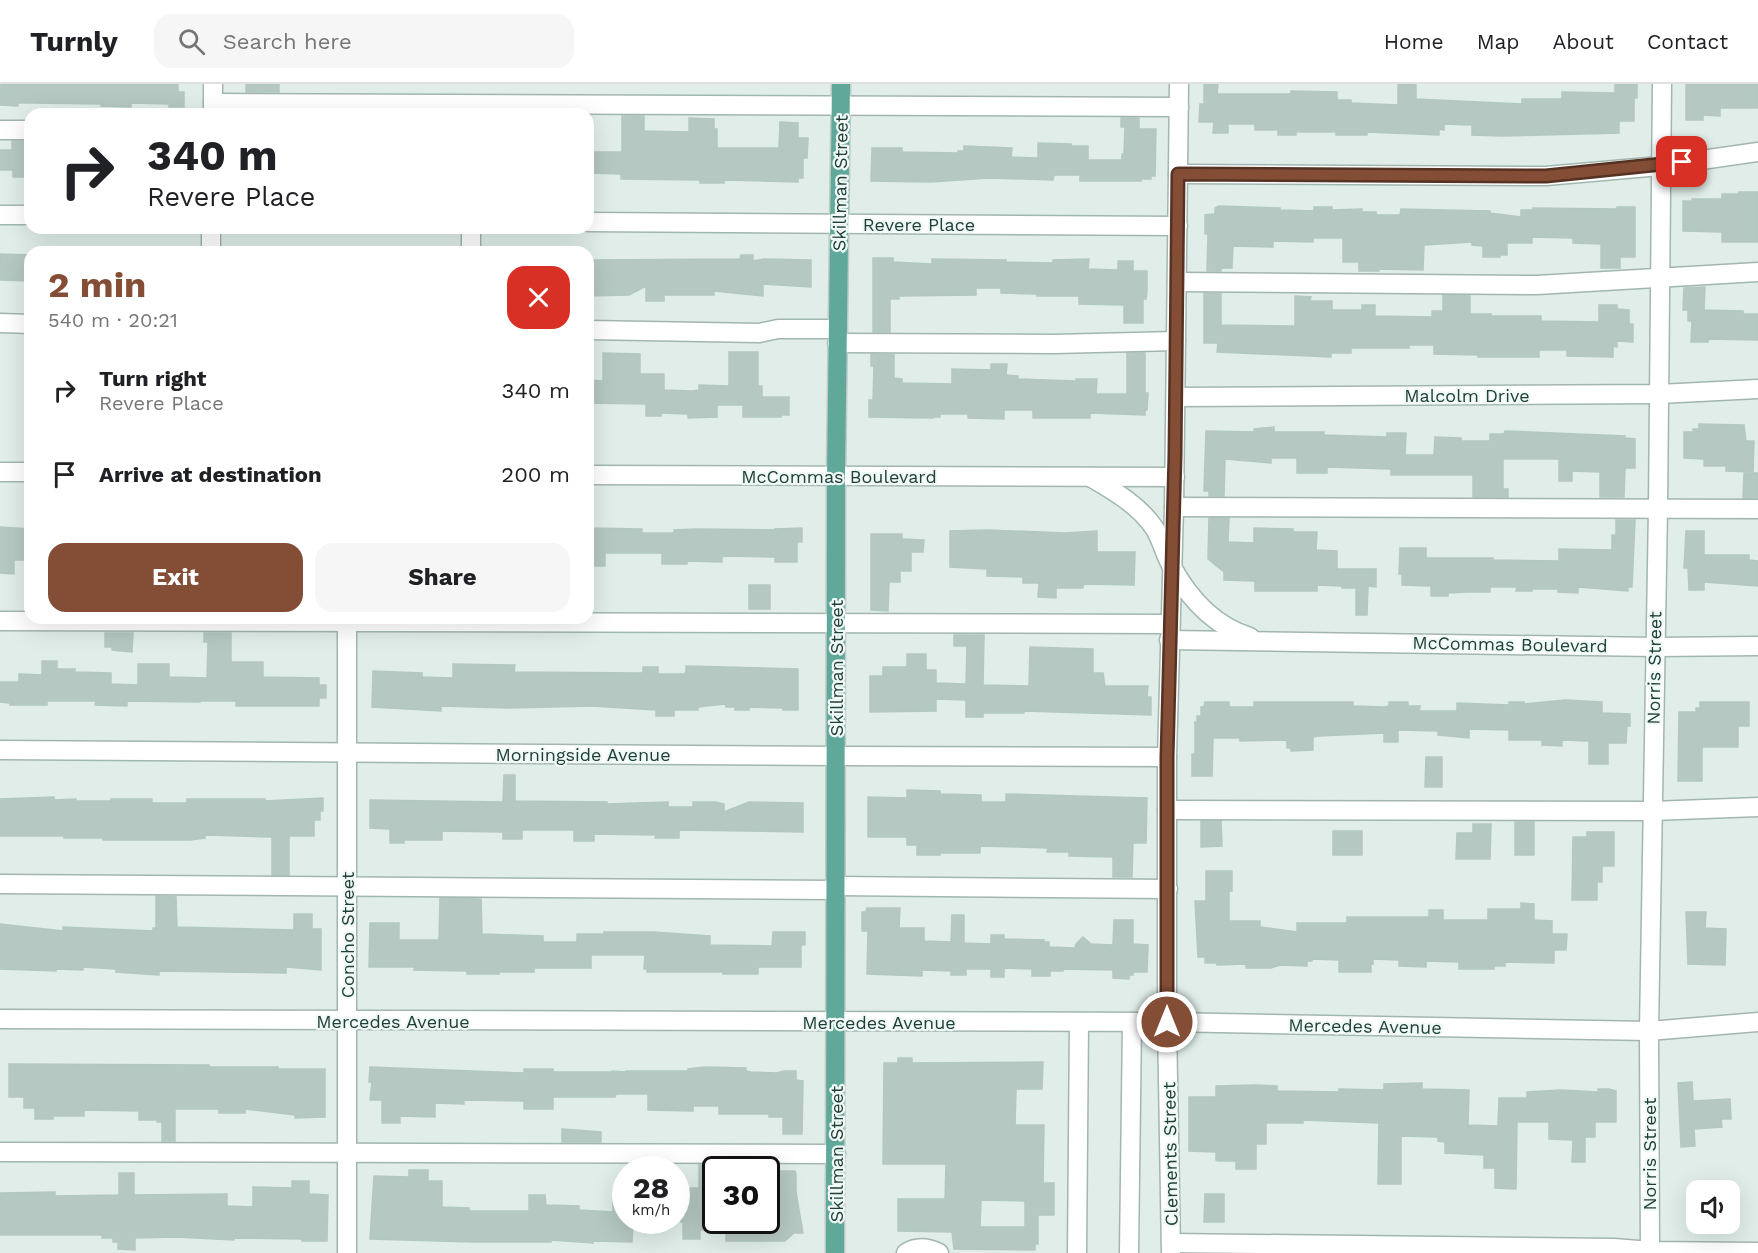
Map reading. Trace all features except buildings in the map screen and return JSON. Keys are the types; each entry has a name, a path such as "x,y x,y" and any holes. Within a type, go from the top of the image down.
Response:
{"main road":[{"name":"Skillman Street","path":"835,1253 836,476 842,84"}],"street":[{"path":"213,84 213,108"},
{"name":"Clements Street","path":"1171,1248 1167,1022 1167,757 1175,477 1179,84"},
{"name":"Norris Street","path":"1650,1252 1649,1031 1658,508 1662,84"},
{"path":"422,108 1179,107"},
{"path":"0,130 24,130"},
{"path":"1178,174 1546,176 1660,166 1758,152"},
{"path":"0,215 24,215"},
{"name":"Revere Place","path":"594,222 1178,226"},
{"path":"1177,282 1537,285 1758,272"},
{"path":"0,323 24,324"},
{"path":"594,330 759,333 778,329 837,336 1054,344 1176,341"},
{"name":"Malcolm Drive","path":"1176,397 1659,394 1758,389"},
{"path":"0,472 24,472"},
{"name":"McCommas Boulevard","path":"594,475 1175,477"},
{"name":"McCommas Boulevard","path":"1090,476 1140,510 1154,528 1172,568 1192,597 1212,619 1232,631 1263,641"},
{"path":"1174,507 1758,509"},
{"name":"McCommas Boulevard","path":"0,621 24,621"},
{"name":"McCommas Boulevard","path":"594,622 836,624 1169,632 1263,641 1654,647 1758,646"},
{"name":"Concho Street","path":"347,624 347,1253"},
{"name":"Morningside Avenue","path":"0,750 1167,757"},
{"path":"1167,810 1652,811 1758,807"},
{"path":"0,884 347,888 1168,890"},
{"name":"Mercedes Avenue","path":"0,1019 1167,1022 1649,1031 1758,1022"},
{"path":"1077,1253 1078,1022"},
{"path":"1129,1253 1132,1022"},
{"path":"0,1152 836,1154"},
{"path":"906,1253 913,1249 927,1248 939,1253"},
{"path":"1171,1248 1614,1248 1650,1252 1758,1252"}],"route":[{"path":"1167,1022 1167,757 1175,455 1178,174 1546,176 1682,162"}]}
